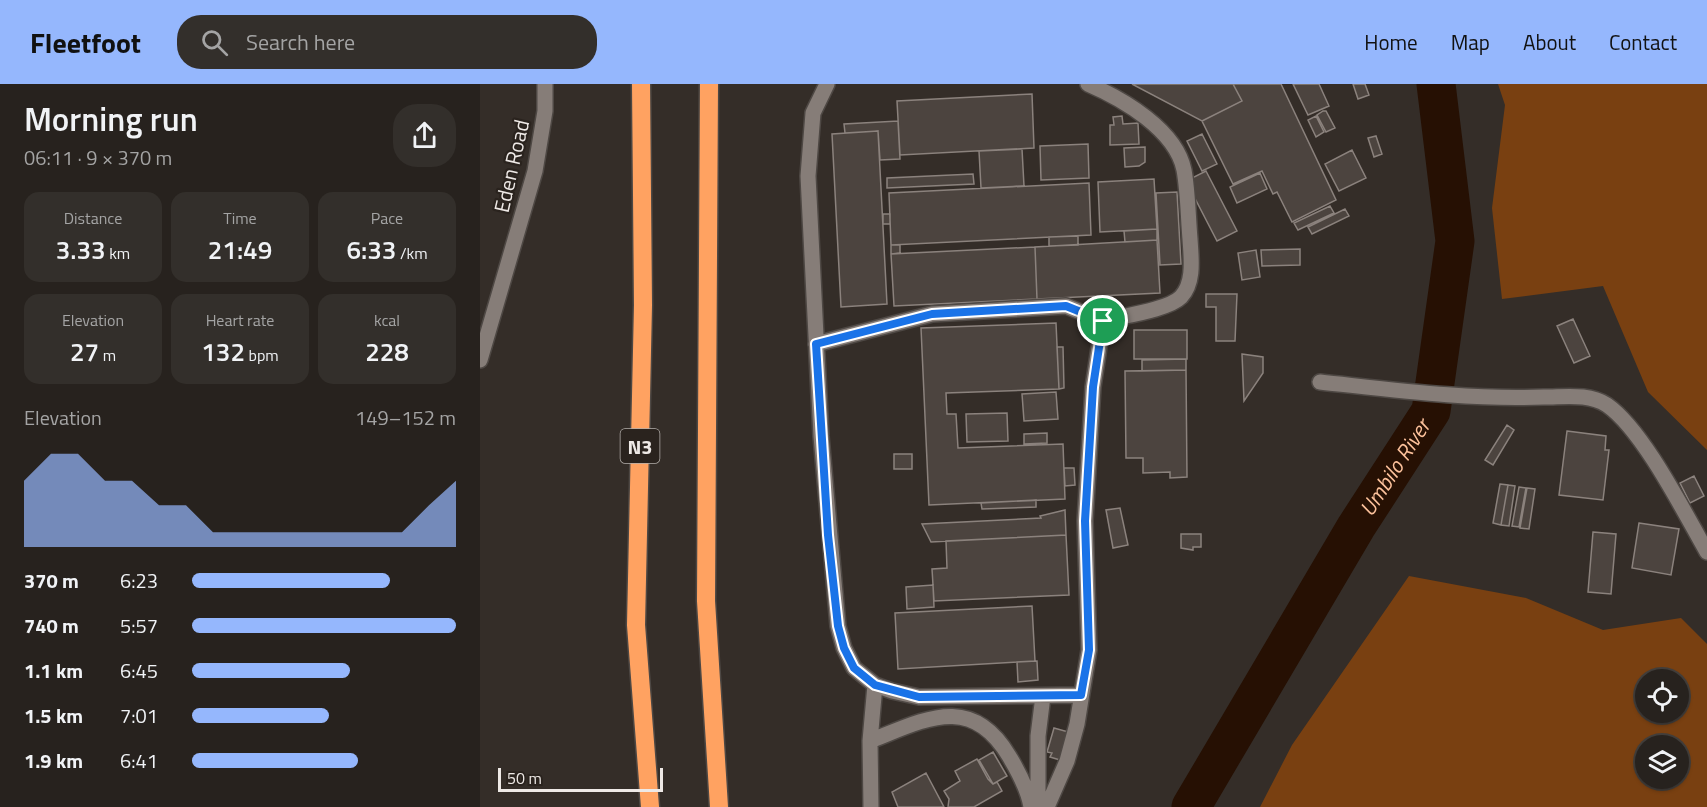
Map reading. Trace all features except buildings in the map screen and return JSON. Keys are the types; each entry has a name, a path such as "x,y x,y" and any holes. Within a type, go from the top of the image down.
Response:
{"highway":[{"name":"N3","path":"641,84 642,305 636,625 650,807"},
{"path":"709,84 706,601 719,807"}],"street":[{"name":"Eden Road","path":"480,360 535,171 545,111 545,84"},
{"path":"816,344 932,314 1066,306 1103,321 1168,305 1181,297 1190,281 1192,259 1184,169 1174,146 1149,119 1088,84"},
{"path":"823,86 813,113 809,147 816,344 828,524 838,626 844,648 854,668 875,685 919,697 1081,695"},
{"path":"1047,807 1067,761 1077,724 1089,650 1085,521 1092,398 1103,321"},
{"path":"1320,382 1463,397 1582,396 1606,404 1628,425 1661,473 1707,552"},
{"path":"871,807 870,741 875,685"},
{"path":"1038,807 1038,736 1043,696"},
{"path":"870,741 932,718 964,718 978,722 990,730 1004,747 1019,773 1031,807"}],"shaded area":[{"path":"1498,84 1707,84 1707,450 1648,392 1603,286 1502,299 1492,208 1505,105"},
{"path":"1409,576 1526,598 1603,630 1681,618 1707,644 1707,807 1260,807 1292,745"}],"waterway":[{"name":"Umbilo River","path":"1191,807 1356,527 1431,411 1455,241 1436,84"}],"route":[{"path":"1066,306 1103,321 1093,387 1085,521 1089,650 1081,695 919,697 875,685 854,668 844,648 838,626 828,535 816,344 932,314 1066,306"}]}
